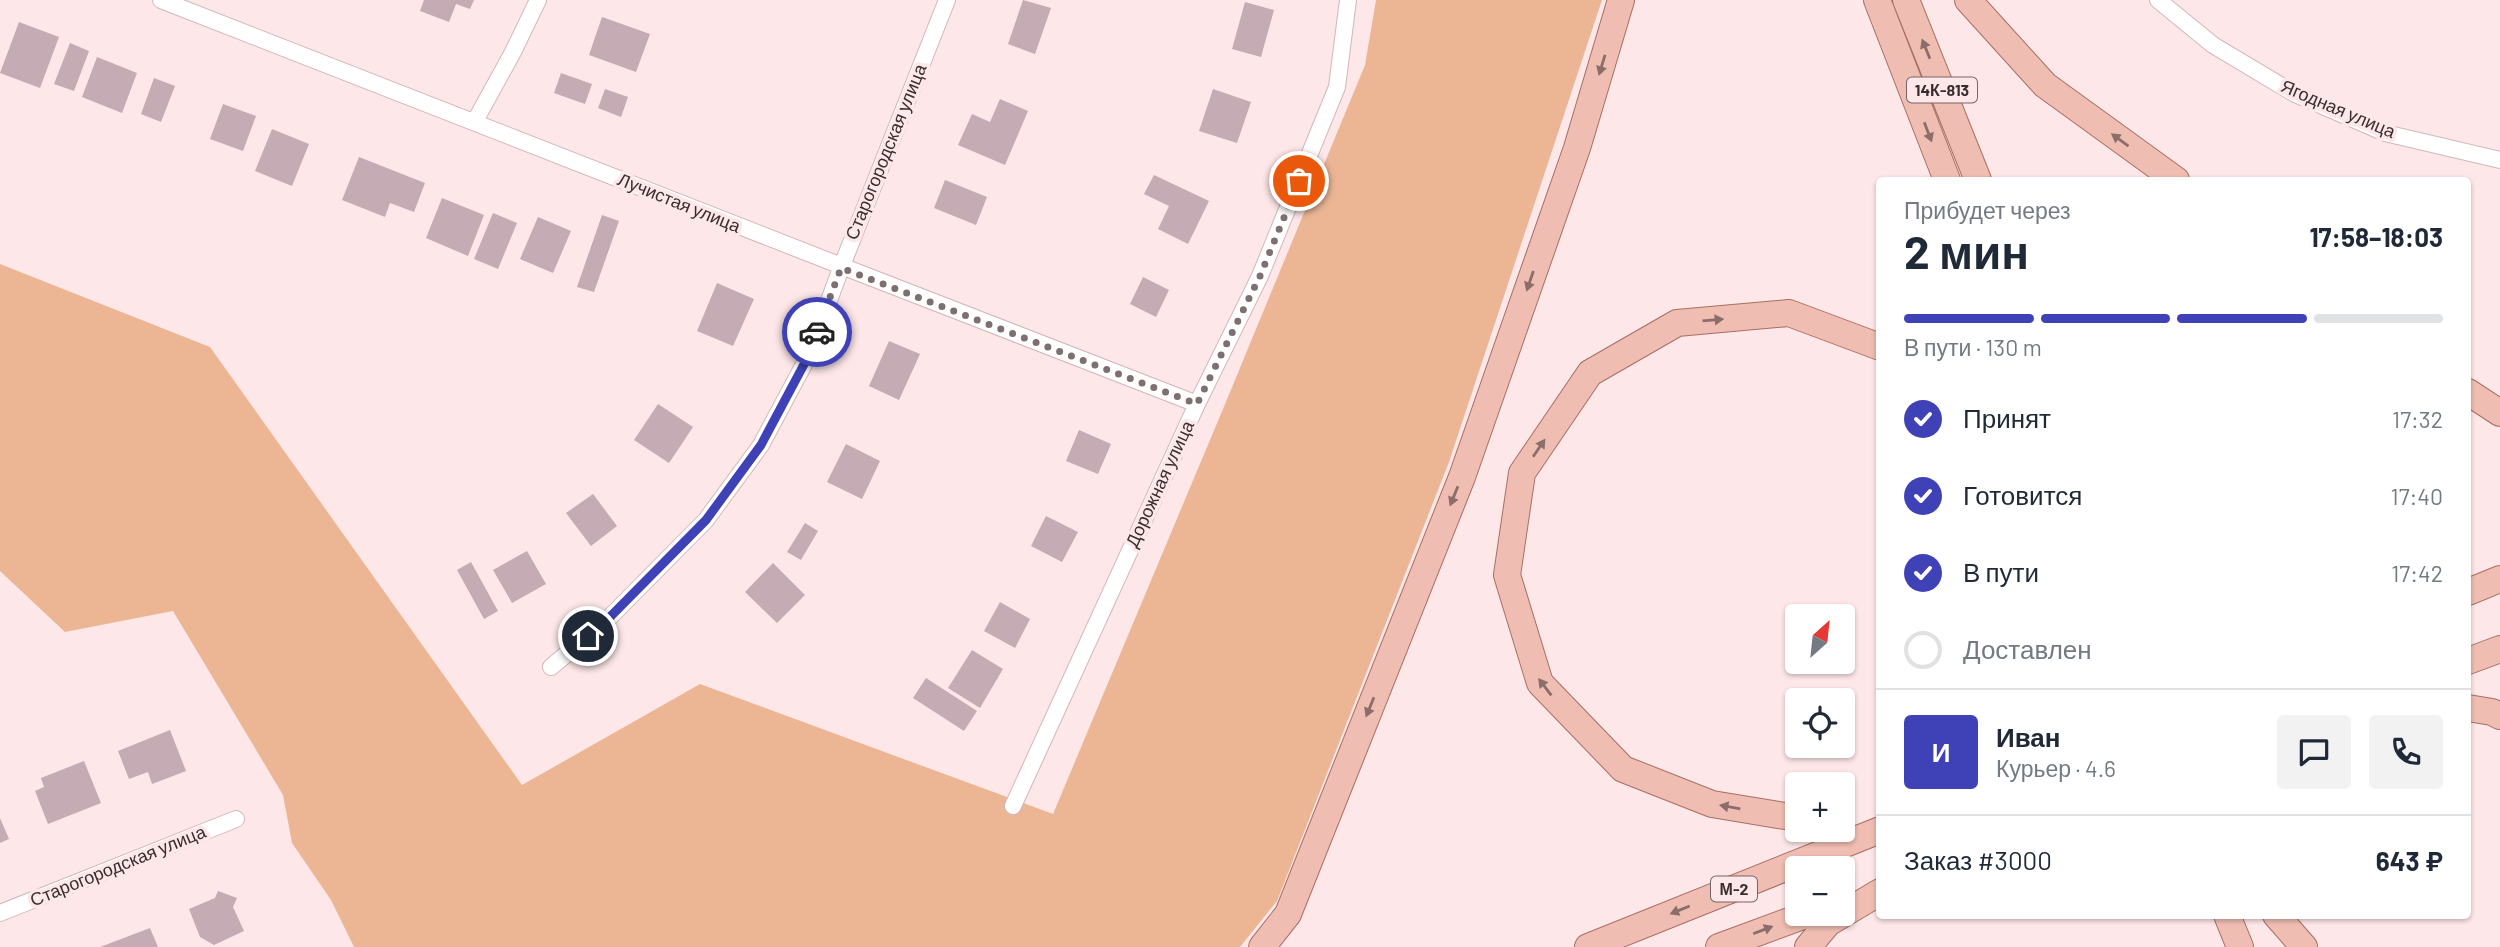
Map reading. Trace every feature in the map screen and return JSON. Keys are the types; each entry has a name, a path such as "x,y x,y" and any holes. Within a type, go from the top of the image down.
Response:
{"main road":[{"path":"1262,947 1288,914 1462,477 1577,148 1621,0"},
{"name":"14К-813","path":"1877,0 1946,177"},
{"name":"14К-813","path":"1906,0 1977,177"},
{"path":"1968,0 2045,85 2172,177"},
{"path":"1785,816 1712,804 1623,769 1540,683 1507,575 1522,472 1590,373 1677,323 1789,313 1876,346"},
{"path":"2471,394 2500,413"},
{"path":"2471,591 2500,579"},
{"path":"2471,660 2500,649"},
{"path":"2471,708 2500,716"},
{"path":"1855,828 1876,831"},
{"name":"М-2","path":"1588,947 1876,832"},
{"path":"1855,896 1876,888"},
{"path":"1808,947 1828,923 1876,894"},
{"path":"2229,919 2240,947"},
{"path":"2276,919 2287,947"},
{"path":"2279,919 2304,947"},
{"path":"1719,947 1785,923"}],"street":[{"name":"Лучистая улица","path":"161,0 475,121 841,268 1197,404"},
{"path":"475,121 538,0"},
{"name":"Старогородская улица","path":"551,667 606,621 706,520 761,445 809,355 947,0"},
{"name":"Дорожная улица","path":"1013,806 1197,404 1260,276 1337,87 1348,0"},
{"name":"Ягодная улица","path":"2158,0 2213,45 2295,94 2385,133 2500,160"},
{"name":"Старогородская улица","path":"0,913 236,819"}],"shaded area":[{"path":"1376,0 1602,0 1449,462 1277,901 1240,947 354,947 331,900 292,843 283,795 173,611 65,632 0,571 0,264 210,347 522,785 700,684 1053,814 1365,65"}],"building":[{"path":"424,0 474,0 470,9 456,4 449,22 420,11"},
{"path":"1023,0 1051,8 1035,54 1008,44"},
{"path":"1245,2 1274,10 1261,57 1232,49"},
{"path":"602,17 650,34 636,72 589,55"},
{"path":"19,22 59,37 40,88 0,73"},
{"path":"70,43 89,51 74,91 54,84"},
{"path":"97,57 137,73 122,113 82,97"},
{"path":"561,73 592,84 585,104 554,93"},
{"path":"154,78 175,86 161,122 141,114"},
{"path":"605,89 628,97 621,117 598,108"},
{"path":"1213,89 1251,102 1237,143 1199,131"},
{"path":"1000,99 1028,111 1005,165 958,145 972,114 990,122"},
{"path":"223,104 256,116 243,151 210,139"},
{"path":"272,129 309,144 292,186 255,171"},
{"path":"359,157 425,183 414,212 390,203 385,217 342,200"},
{"path":"1154,175 1209,201 1188,244 1158,229 1169,206 1144,194"},
{"path":"945,180 987,197 976,225 934,208"},
{"path":"442,198 484,215 468,256 426,238"},
{"path":"493,213 517,223 498,269 474,259"},
{"path":"602,215 619,221 594,292 577,287"},
{"path":"538,217 571,231 553,273 520,259"},
{"path":"1143,277 1169,290 1156,317 1130,304"},
{"path":"717,283 754,299 733,346 697,331"},
{"path":"889,341 920,354 899,400 869,386"},
{"path":"658,404 693,427 669,463 634,440"},
{"path":"1079,430 1111,444 1098,474 1066,461"},
{"path":"846,444 880,461 862,499 827,482"},
{"path":"593,494 617,526 591,546 566,513"},
{"path":"1046,516 1078,532 1062,562 1031,546"},
{"path":"805,523 818,531 801,560 787,552"},
{"path":"527,551 546,584 512,603 493,570"},
{"path":"471,562 498,611 484,619 457,570"},
{"path":"773,563 805,595 777,623 745,592"},
{"path":"1000,602 1030,619 1015,648 984,631"},
{"path":"972,650 1003,669 980,708 948,688"},
{"path":"926,678 977,711 964,731 913,698"},
{"path":"170,730 186,771 152,784 148,772 129,779 118,751"},
{"path":"84,761 101,803 48,824 35,791 44,787 41,778"},
{"path":"0,818 9,839 0,843"},
{"path":"218,891 237,898 233,907 244,931 214,945 200,937 189,909 215,898"},
{"path":"150,928 158,947 100,947"}],"way so far":[{"path":"817,332 841,268 1197,404 1260,276 1299,181"}],"route":[{"path":"588,636 706,520 761,445 809,355 817,332"}]}
